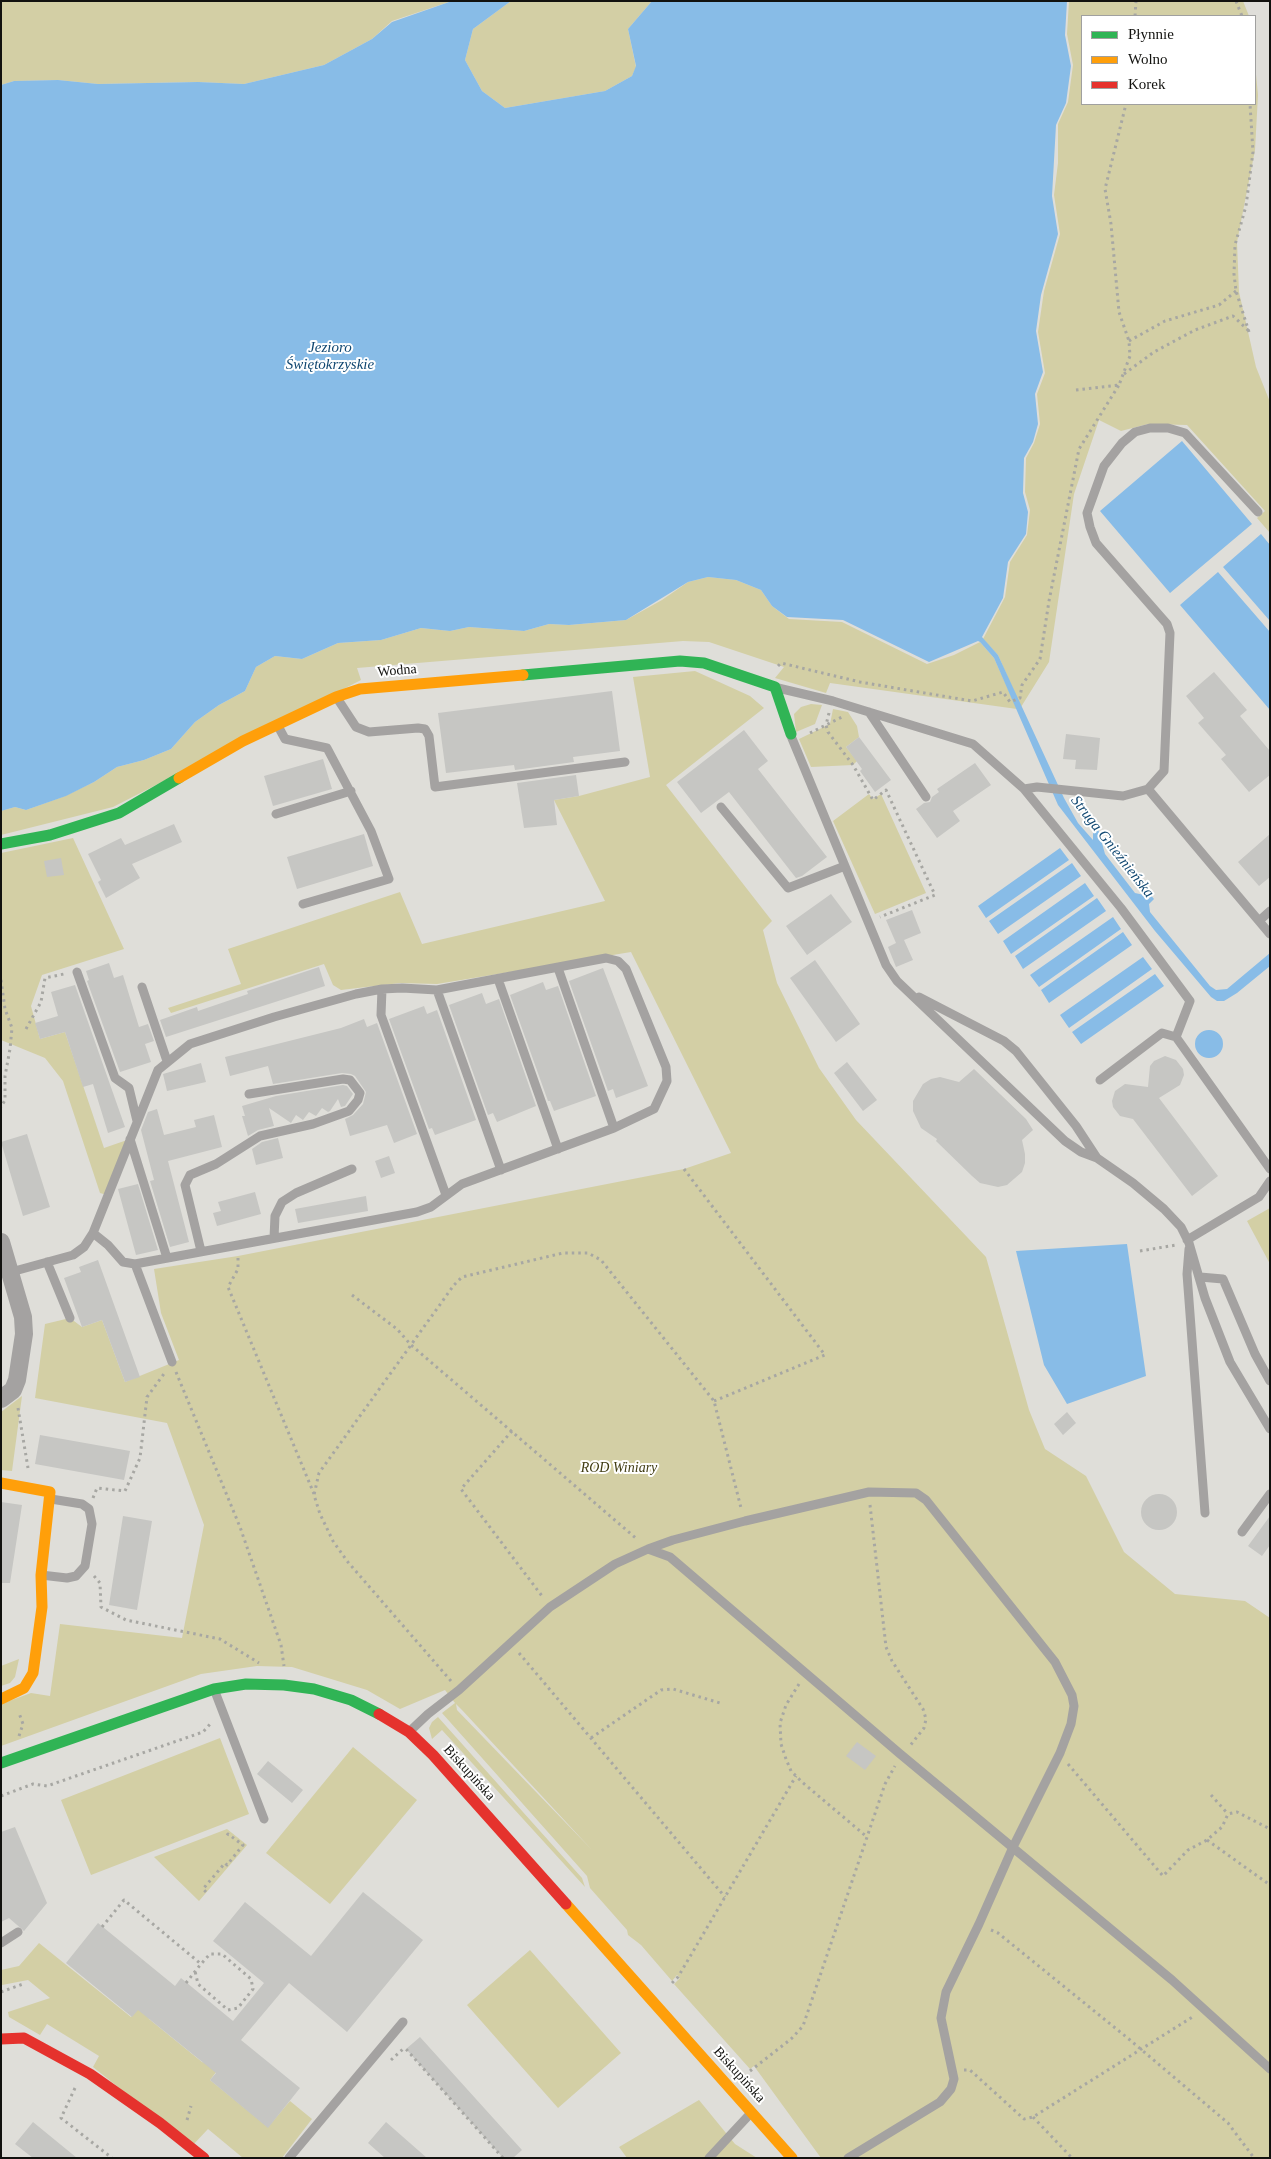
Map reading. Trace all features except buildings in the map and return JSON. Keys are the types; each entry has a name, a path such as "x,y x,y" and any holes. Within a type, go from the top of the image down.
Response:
{"street":[{"name":"Wodna","path":"1,844 50,835 119,813 243,741 336,697 360,689 680,661 704,663 775,687"},
{"path":"775,687 792,738"},
{"path":"1,1242 22,1317 24,1334 18,1380 7,1394"},
{"path":"1,1483 50,1492 41,1575 42,1607 33,1674 24,1688 5,1697"},
{"name":"Biskupińska","path":"1,1763 214,1689 246,1684 284,1685 314,1689 351,1700 409,1732 433,1755 792,2158"},
{"path":"2,2037 24,2038 90,2074 160,2123 204,2158"}],"lane":[{"path":"1024,789 1036,787 1123,796 1148,789 1164,771 1170,633 1167,624 1096,543 1087,513 1104,466 1122,442 1135,432 1150,428 1168,428 1185,433 1258,512"},
{"path":"775,687 833,701 857,710 973,744 1024,789 1120,908 1190,1000 1176,1037"},
{"path":"336,697 356,727 369,732 425,729 429,736 435,787 624,762"},
{"path":"869,712 926,797"},
{"path":"278,726 286,739 327,748 371,831 389,879 304,904"},
{"path":"792,738 886,966 896,981 910,992 1065,1141 1082,1152 1097,1158 1164,1210 1181,1227 1200,1277 1205,1298 1230,1362 1270,1429"},
{"path":"1148,789 1170,818 1260,920 1269,933"},
{"path":"276,814 351,791"},
{"path":"721,807 788,888 845,866"},
{"path":"1260,920 1270,911"},
{"path":"10,1272 73,1255 84,1247 93,1233 158,1070 167,1061 190,1044 274,1017 356,994 382,989 437,990 606,958 618,961 626,970 666,1067 667,1081 654,1109 614,1128 462,1184 430,1208 135,1264 123,1262 108,1245 93,1233"},
{"path":"558,968 614,1128"},
{"path":"77,972 115,1078 129,1088 137,1121"},
{"path":"498,979 558,1149"},
{"path":"142,987 167,1061"},
{"path":"382,989 381,1015 446,1195"},
{"path":"437,990 501,1170"},
{"path":"910,992 1004,1041 1016,1051 1076,1126 1097,1158"},
{"path":"1100,1080 1162,1033 1176,1037 1270,1169"},
{"path":"201,1251 185,1185 190,1175 216,1164 260,1136 314,1124 349,1111 358,1100 360,1093 350,1080 343,1079 249,1094"},
{"path":"130,1139 167,1258"},
{"path":"274,1238 275,1216 282,1202 296,1193 352,1169"},
{"path":"1188,1242 1260,1197 1270,1181"},
{"path":"1188,1242 1187,1274 1205,1512"},
{"path":"47,1262 70,1318"},
{"path":"135,1264 172,1362"},
{"path":"1200,1277 1224,1279 1256,1354 1270,1381"},
{"path":"409,1732 428,1714 459,1690 550,1607 615,1564 648,1549 673,1540 745,1521 869,1492 916,1493 926,1500 1055,1662 1072,1696 1074,1706 1071,1724 1060,1754 1013,1847 946,1992 941,2018 954,2079 951,2089 940,2102 848,2158"},
{"path":"1242,1532 1270,1494"},
{"path":"41,1575 67,1578 76,1576 85,1566 92,1524 89,1509 82,1504 50,1498"},
{"path":"648,1549 670,1557 902,1756 1205,2009 1270,2069"},
{"path":"214,1689 264,1819"},
{"path":"1,1943 18,1932"},
{"path":"289,2158 403,2022"},
{"path":"709,2158 752,2112"}],"path":[{"path":"1135,15 1136,1"},
{"path":"1236,1 1242,15"},
{"path":"762,682 781,663 860,682 972,701 1004,692 1010,702 1020,698 1022,685 1040,659 1049,601 1079,449 1119,385 1130,356 1129,342 1119,312 1112,232 1105,190 1126,105"},
{"path":"1123,375 1154,352 1195,330 1234,316 1249,332 1236,291 1234,274 1235,245 1246,206 1253,152 1250,105"},
{"path":"1129,342 1165,321 1219,305 1236,291"},
{"path":"1076,390 1119,385"},
{"path":"833,701 826,725 828,732 852,765 873,800 886,790 935,894 868,922"},
{"path":"792,738 826,725 857,710"},
{"path":"26,1029 40,1002 46,978 77,972"},
{"path":"1,980 5,1009 12,1028 5,1076 5,1100 1,1107"},
{"path":"684,1169 825,1355 714,1401"},
{"path":"1140,1251 1162,1248"},
{"path":"314,1495 319,1473 454,1285 462,1277 564,1253 588,1254 601,1260 714,1401 745,1521"},
{"path":"238,1256 238,1269 228,1287 314,1495 320,1514 333,1541 347,1561 459,1690"},
{"path":"352,1295 397,1330 411,1345 648,1549"},
{"path":"89,1509 97,1488 125,1491 140,1458 147,1397 172,1362"},
{"path":"172,1362 240,1526 281,1645 284,1685"},
{"path":"7,1394 18,1410 26,1461 33,1488"},
{"path":"512,1431 461,1489 550,1607"},
{"path":"750,2071 792,2039 803,2026 885,1784 902,1756 924,1728 926,1718 923,1709 892,1661 886,1647 869,1492"},
{"path":"85,1566 100,1583 101,1607 126,1620 220,1638 264,1666"},
{"path":"510,1642 725,1897"},
{"path":"805,1673 786,1705 780,1722 781,1744 786,1759 796,1776 867,1837"},
{"path":"591,1738 661,1690 673,1689 720,1703"},
{"path":"5,1697 21,1716 23,1724 15,1745"},
{"path":"1,1796 33,1784 47,1786 203,1732 222,1711"},
{"path":"1060,1754 1163,1876 1188,1850 1207,1840 1222,1827 1228,1814"},
{"path":"672,1983 678,1977 796,1776"},
{"path":"1212,1795 1228,1814"},
{"path":"1228,1814 1238,1812 1270,1829"},
{"path":"206,1892 203,1889 224,1863 227,1865 243,1845 228,1834 225,1838"},
{"path":"1207,1840 1270,1885"},
{"path":"102,1927 124,1900 201,1964"},
{"path":"979,1924 998,1933 1142,2050 1228,2124 1254,2158"},
{"path":"186,1982 195,1971 201,1964 210,1954 222,1954 252,1979 253,1989 238,2008 228,2010 198,1984 195,1971"},
{"path":"1,1992 24,1984"},
{"path":"952,2070 970,2070 1017,2114 1024,2119 1033,2117 1205,2009"},
{"path":"402,2049 406,2049 503,2158"},
{"path":"79,2080 61,2118 112,2158"},
{"path":"1033,2117 1072,2158"}],"green space":[{"path":"1,1 452,1 392,21 372,39 324,65 244,84 198,82 98,84 58,80 14,81 1,85"},
{"path":"511,1 652,1 628,29 636,67 632,76 605,91 505,108 482,91 465,60 473,29"},
{"path":"1069,1 1243,1 1249,15 1081,15 1081,105 1256,105 1256,74 1258,95 1255,150 1237,242 1239,292 1256,367 1270,402 1270,533 1257,518 1265,511 1187,425 1148,424 1121,431 1099,420 1074,494 1049,662 1021,707 998,655 983,639 1005,597 1010,562 1027,535 1030,510 1025,492 1026,458 1034,443 1040,424 1037,394 1045,373 1038,332 1044,291 1060,234 1054,195 1058,163 1058,124 1068,102 1073,65 1067,34"},
{"path":"708,577 736,580 761,590 772,606 789,619 842,622 927,664 954,655 980,642 994,658 1017,709 830,683 826,693 775,678 784,667 709,642 683,641 357,668 361,680 113,807 1,835 1,811 15,807 26,810 65,796 94,782 117,767 144,760 171,749 195,722 219,705 245,691 256,667 275,656 302,659 338,643 381,640 421,628 450,631 469,627 524,631 549,624 569,625 626,620 662,600 688,582"},
{"name":"ROD Winiary","path":"695,671 750,696 764,708 666,785 772,921 763,930 777,983 819,1068 856,1120 986,1257 1029,1410 1045,1449 1086,1476 1124,1552 1175,1594 1245,1601 1270,1618 1270,2158 821,2158 754,2066 750,2069 674,1984 680,1978 677,1975 672,1981 641,1945 628,1935 627,1930 590,1888 587,1876 442,1713 455,1703 445,1690 400,1709 367,1690 292,1667 257,1666 201,1674 1,1746 1,1704 31,1693 50,1696 60,1624 182,1638 204,1525 167,1423 35,1398 45,1324 70,1318 82,1327 102,1320 125,1382 179,1360 161,1313 154,1269 238,1256 684,1169 731,1153 631,952 437,984 400,983 341,990 333,985 324,964 171,1013 168,1008 241,984 228,949 400,892 422,944 605,901 554,800 579,796 650,777 633,677","holes":["456,1704 592,1850 457,1710"]},
{"path":"811,704 822,705 815,724 796,732 794,714 801,707"},
{"path":"833,709 848,712 857,726 859,737 846,747 857,761 853,765 811,767 799,739 830,724"},
{"path":"869,794 873,799 881,794 926,893 875,914 833,821"},
{"path":"73,838 124,949 42,975 31,1006 40,1039 65,1032 104,1148 130,1139 107,1195 100,1193 63,1081 45,1058 1,1040 1,853"},
{"path":"1270,1208 1270,1264 1247,1221"},
{"path":"22,1396 12,1471 1,1470 1,1412"},
{"path":"19,1659 15,1677 10,1683 1,1686 1,1666"},
{"path":"438,1717 582,1878 585,1887 442,1730 432,1739 429,1728"},
{"path":"220,1738 249,1814 91,1875 61,1800"},
{"path":"353,1747 417,1800 330,1904 266,1853"},
{"path":"227,1829 247,1845 199,1901 154,1857"},
{"path":"39,1943 131,2017 143,2003 149,2019 202,2062 220,2067 210,2080 268,2127 290,2101 312,2119 282,2158 243,2158 208,2129 192,2146 93,2067 99,2056 47,2024 40,2035 9,2017 8,2012 50,1998 28,1980 1,1984 1,1970 19,1966"},
{"path":"530,1950 621,2053 558,2108 467,2005"},
{"path":"699,2100 735,2144 757,2158 627,2158 619,2147"}],"water":[{"name":"Jezioro Świętokrzyskie","path":"452,1 511,1 473,29 465,60 482,91 505,108 605,91 632,76 636,66 628,29 652,1 1067,1 1065,35 1071,66 1066,103 1056,125 1052,196 1058,234 1041,295 1036,331 1043,372 1035,394 1038,424 1033,442 1024,458 1023,493 1028,512 1026,534 1008,562 1003,598 982,637 998,655 1064,798 1078,823 1093,840 1093,822 1096,821 1105,854 1135,893 1144,895 1148,892 1154,899 1149,904 1150,912 1210,986 1216,990 1227,989 1270,953 1270,966 1237,993 1224,1001 1217,1001 1211,997 1155,931 1058,805 994,658 980,642 978,641 929,662 843,620 787,617 772,606 761,590 736,580 708,577 688,582 626,620 569,625 549,624 524,631 469,627 450,631 421,628 381,640 338,643 302,659 275,656 256,667 245,691 219,705 195,722 171,749 144,760 117,767 94,782 66,796 26,810 15,807 1,811 1,85 14,81 58,80 98,84 198,82 244,84 324,65 372,39 392,22"},
{"path":"1182,441 1252,524 1170,593 1100,511"},
{"path":"1261,534 1270,545 1270,621 1223,567"},
{"path":"1218,572 1270,632 1270,710 1180,605"},
{"path":"1060,848 1069,860 986,918 978,906"},
{"path":"1072,863 1081,876 998,934 989,921"},
{"path":"1085,883 1094,896 1011,954 1003,941"},
{"path":"1097,898 1106,911 1023,969 1015,956"},
{"path":"1113,917 1121,929 1039,987 1030,975"},
{"path":"1123,932 1132,945 1049,1003 1041,990"},
{"path":"1143,957 1152,969 1069,1028 1060,1015"},
{"path":"1155,974 1164,986 1081,1044 1072,1032"},
{"path":"1209,1030 1219,1034 1223,1044 1219,1054 1209,1058 1199,1054 1195,1044 1199,1034"},
{"path":"1127,1244 1146,1376 1067,1404 1044,1365 1016,1251"}],"traffic: fast":[{"path":"523,675 680,661 704,663 775,687 791,734"},
{"path":"1,844 50,835 119,813 179,778"},
{"path":"1,1763 214,1689 246,1684 284,1685 314,1689 351,1700 379,1714"}],"traffic: slow":[{"path":"179,778 243,741 336,697 360,689 523,675"},
{"path":"1,1483 50,1492 41,1575 42,1607 33,1673 24,1688 1,1699"},
{"path":"566,1904 792,2158"}],"traffic: jam":[{"path":"379,1714 409,1732 433,1755 566,1904"},
{"path":"1,2039 24,2038 90,2074 160,2123 204,2158"}],"water label":[{"name":"Struga Gnieźnieńska","path":"1112,847"}]}
